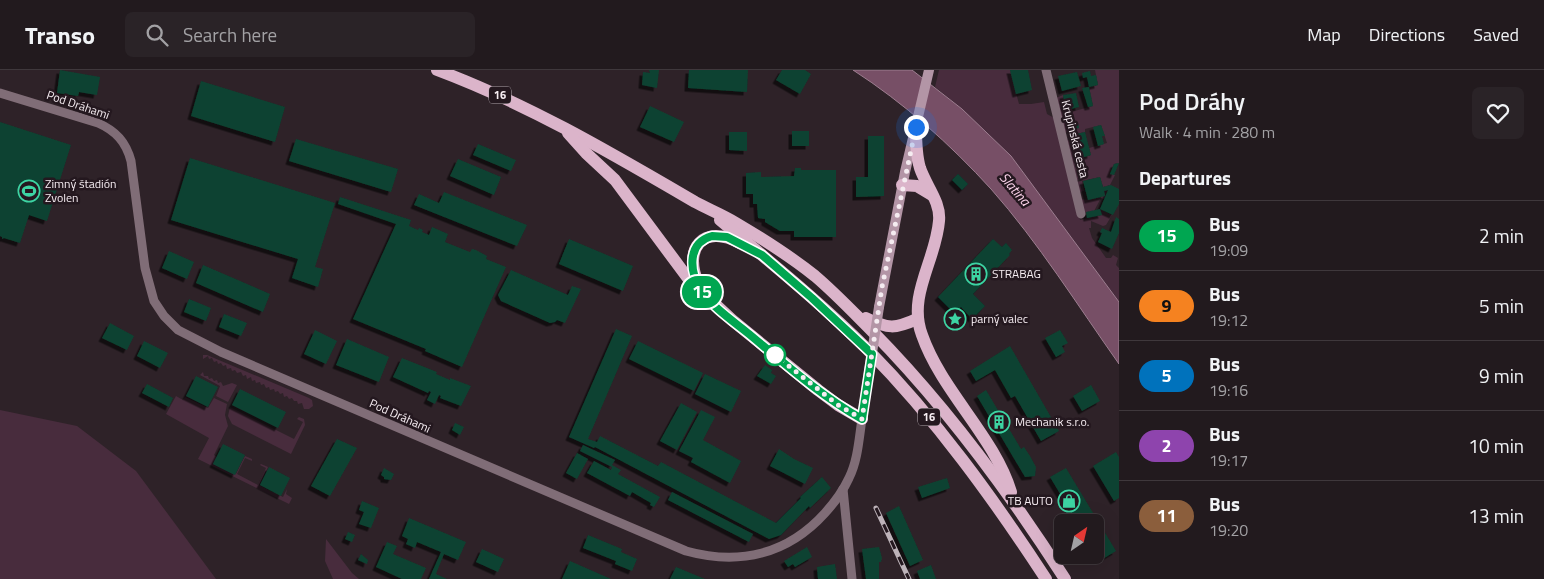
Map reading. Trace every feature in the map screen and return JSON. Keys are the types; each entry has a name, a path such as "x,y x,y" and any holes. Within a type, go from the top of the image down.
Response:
{"main road":[{"name":"16","path":"437,70 493,92 562,125 778,248 816,277 898,357 969,441 1014,502 1065,579"},
{"path":"562,125 586,153 615,180 690,281 732,320 818,390 838,405 862,419"},
{"path":"916,127 920,167 938,206 940,220 919,298 917,318 926,346 942,376 1005,472 1014,502"},
{"path":"902,185 917,186 933,196"},
{"name":"16","path":"699,204 798,285 880,363 917,404 970,469 1046,579"},
{"path":"701,290 694,274 692,259 696,247 706,238 712,236 727,237 762,255"},
{"path":"851,310 880,325 890,327 902,326 917,318"}],"street":[{"path":"862,419 878,307 902,185 929,70"},
{"name":"Krupinská cesta","path":"1046,70 1081,214"},
{"name":"Pod Dráhami","path":"0,93 98,123 111,130 122,140 129,152 131,161 146,268 152,295 158,307 178,330 198,341 686,551 718,558 742,556 763,553 795,540 813,525 844,489 854,466 862,419"},
{"path":"844,489 852,579"}],"shaded area":[{"path":"939,70 1010,70 1019,104 1044,102 1047,114 1056,119 1080,220 1102,215 1100,209 1112,215 1106,225 1103,226 1091,221 1091,228 1089,228 1092,238 1106,258 1111,258 1113,255 1118,258 1116,265 1119,268 1119,302 1011,156 962,109 935,87"},
{"path":"1095,70 1119,70 1119,163 1114,164 1110,173 1115,175 1110,185 1103,187 1100,177 1082,181 1084,191 1079,192 1077,182 1081,181 1081,179 1077,180 1065,141 1073,139 1078,159 1091,155 1089,148 1107,143 1101,125 1072,135 1071,131 1063,133 1056,98 1063,95 1067,113 1093,106 1089,87 1098,85"},
{"path":"1108,190 1104,199 1101,198 1094,211 1083,213 1080,199 1088,200 1104,196 1104,191"},
{"path":"203,355 207,355 309,398 312,400 313,406 309,409 304,409 302,403 298,404 292,398 284,397 283,393 275,392 274,389 270,390 264,384 261,385 260,382 256,383 255,380 252,381 251,377 247,379 246,375 243,376 241,372 232,371 231,368 227,369 226,365 218,364 217,361 214,362 208,356 203,359"},
{"path":"203,372 204,376 208,376 209,379 212,378 214,381 217,380 218,383 221,382 223,386 232,383 237,385 228,402 216,396 220,386 200,375"},
{"path":"176,396 183,400 185,397 208,408 214,398 227,404 225,415 228,426 214,455 236,474 245,456 252,459 252,461 245,458 237,474 258,485 266,468 260,465 268,467 259,485 283,497 287,489 286,494 292,498 289,504 198,459 209,438 166,414"},
{"path":"230,407 294,439 303,422 297,419 299,417 304,419 305,425 291,454 232,424 228,416"},
{"path":"0,410 77,426 136,471 216,579 0,579"},
{"path":"326,539 352,573 359,579 333,579 325,561"}],"water":[{"name":"Slatina","path":"853,70 912,70 962,109 1011,156 1119,302 1119,364 1041,252 991,189 926,125"}],"building":[{"path":"60,70 100,77 97,95 79,92 78,96 57,93"},
{"path":"649,70 659,70 657,88 642,85 643,72 650,73"},
{"path":"689,70 748,70 747,92 688,88"},
{"path":"782,70 805,70 811,74 800,94 776,80"},
{"path":"1010,70 1028,70 1032,90 1016,94"},
{"path":"1090,71 1091,76 1096,75 1098,85 1089,87 1087,77 1083,78 1082,73"},
{"path":"1077,72 1081,86 1062,91 1058,76"},
{"path":"201,81 285,107 275,142 191,116"},
{"path":"1089,87 1093,106 1088,107 1082,88"},
{"path":"1076,93 1079,107 1066,110 1063,95"},
{"path":"650,106 684,122 674,142 640,127"},
{"name":"Zimný štadión Zvolen","path":"0,122 71,145 47,221 29,215 20,243 2,239 0,236"},
{"path":"1078,123 1079,128 1071,130 1070,125"},
{"path":"1101,125 1105,136 1102,136 1104,144 1098,146 1093,127"},
{"path":"792,131 809,131 809,146 792,146"},
{"path":"729,132 747,132 747,151 729,150"},
{"path":"1085,132 1091,155 1078,159 1072,135"},
{"path":"868,136 884,136 884,196 856,197 856,177 868,177"},
{"path":"296,139 398,169 391,192 289,161"},
{"path":"478,144 516,160 511,171 473,155"},
{"path":"190,158 335,203 315,267 323,269 318,287 292,278 298,259 171,220"},
{"path":"458,159 501,177 494,195 450,176"},
{"path":"1119,163 1114,175 1110,174 1114,164"},
{"path":"795,168 801,168 801,170 836,170 836,237 794,237 794,231 780,231 765,222 765,219 758,218 757,204 753,204 753,194 746,194 746,173 761,172 761,177 794,176"},
{"path":"958,174 968,184 962,190 952,180"},
{"path":"1100,177 1103,187 1111,185 1119,189 1119,204 1113,215 1100,209 1108,190 1104,191 1105,196 1088,200 1083,181"},
{"path":"444,192 527,225 517,246 414,205 419,194 439,203"},
{"path":"340,197 411,220 409,226 418,230 419,228 423,230 422,232 429,235 432,227 448,234 445,242 470,252 472,249 476,250 487,256 486,259 506,267 462,367 425,351 426,349 353,319 396,224 338,204"},
{"path":"1100,209 1102,215 1087,218 1086,212"},
{"path":"1116,217 1119,219 1119,233 1112,249 1098,242 1102,228 1111,232"},
{"path":"569,239 633,266 623,291 559,264"},
{"name":"STRABAG","path":"993,239 1002,247 1006,243 1012,250 1010,255 973,294 985,306 972,319 961,307 954,313 938,297"},
{"path":"169,251 194,262 187,279 162,268"},
{"path":"203,265 270,294 263,312 196,283"},
{"path":"511,270 568,295 572,286 581,289 565,323 557,320 550,323 501,301 498,295"},
{"path":"189,299 211,308 206,321 184,312"},
{"path":"224,314 247,323 241,336 219,327"},
{"path":"110,323 134,336 127,350 102,338"},
{"path":"616,329 632,336 588,439 597,442 600,436 658,466 661,462 776,523 822,477 831,488 810,508 809,506 781,535 769,539 595,447 569,437"},
{"path":"315,330 337,341 326,364 304,354"},
{"path":"1060,330 1068,343 1062,346 1065,352 1056,357 1045,338"},
{"path":"347,339 389,357 379,382 336,365"},
{"path":"144,341 168,353 160,368 137,356"},
{"path":"638,341 703,373 694,391 629,359"},
{"path":"1010,346 1059,431 1041,441 1015,396 1011,398 995,370 976,381 970,371"},
{"path":"402,358 437,372 436,374 450,380 450,378 471,386 461,406 440,398 441,396 439,395 435,404 427,400 431,392 429,391 428,393 393,377"},
{"path":"765,365 776,376 771,384 757,376"},
{"path":"705,374 741,391 731,412 695,394"},
{"path":"196,376 218,387 208,407 186,396"},
{"path":"147,384 173,398 169,407 142,393"},
{"path":"1091,385 1100,401 1082,411 1073,396"},
{"path":"240,389 286,412 278,428 232,405"},
{"name":"Mechanik s.r.o.","path":"986,390 1021,449 1024,447 1030,456 1036,467 1035,476 1025,477 977,396"},
{"path":"681,403 697,412 677,450 660,441"},
{"path":"701,410 715,417 703,440 741,461 730,483 691,462 693,458 679,451"},
{"path":"455,423 464,427 460,435 452,430"},
{"path":"337,439 357,448 330,496 311,486"},
{"path":"223,444 245,455 235,475 213,464"},
{"path":"583,445 615,460 612,465 621,470 618,474 660,497 654,507 650,505 651,503 632,492 630,496 587,473 594,461 611,470 612,467 580,451"},
{"path":"779,449 813,468 805,484 770,466"},
{"path":"1116,452 1119,457 1119,498 1114,501 1093,466"},
{"path":"577,453 588,459 577,479 566,473"},
{"path":"269,467 290,478 281,496 260,485"},
{"path":"384,468 394,474 391,480 384,479 381,475"},
{"path":"1066,468 1094,514 1072,514 1050,477"},
{"path":"947,478 950,488 922,498 918,487"},
{"path":"672,492 753,534 749,542 668,500"},
{"path":"362,501 379,508 371,528 359,524 364,512 359,510"},
{"path":"899,506 923,560 910,566 886,513"},
{"path":"409,518 466,542 458,560 444,554 436,574 447,579 429,579 441,552 417,542 415,548 406,544 408,539 402,536"},
{"path":"1104,531 1116,551 1104,558"},
{"path":"348,532 355,535 352,542 345,539"},
{"path":"588,535 622,549 621,552 637,559 632,571 615,564 616,561 583,548"},
{"path":"387,542 397,546 393,554 426,568 421,579 402,579 376,567"},
{"path":"807,547 812,557 795,567 793,564 788,567 784,561"},
{"path":"879,547 882,558 881,562 879,562 879,579 866,579 862,549"},
{"path":"482,549 504,559 498,572 476,562"},
{"path":"361,554 368,560 367,564 358,560"},
{"path":"570,561 611,579 562,579"},
{"path":"835,564 837,579 818,579 817,567"},
{"path":"931,565 936,579 920,579 917,571"},
{"path":"676,567 705,579 670,579"}],"railway":[{"path":"876,508 909,579"}],"bus line":[{"name":"15","path":"720,236 727,237 762,255 798,285 872,354 862,419 838,405 818,390 715,305 701,290 694,274 692,259 696,247 700,241 706,238 720,236"}],"place":[{"name":"Zimný štadión Zvolen","path":"29,191"},
{"name":"STRABAG","path":"976,274"},
{"name":"parný valec","path":"955,319"},
{"name":"Mechanik s.r.o.","path":"999,422"},
{"name":"TB AUTO","path":"1069,501"}],"route":[{"path":"775,355 838,405 862,419 882,287 916,127"}]}
